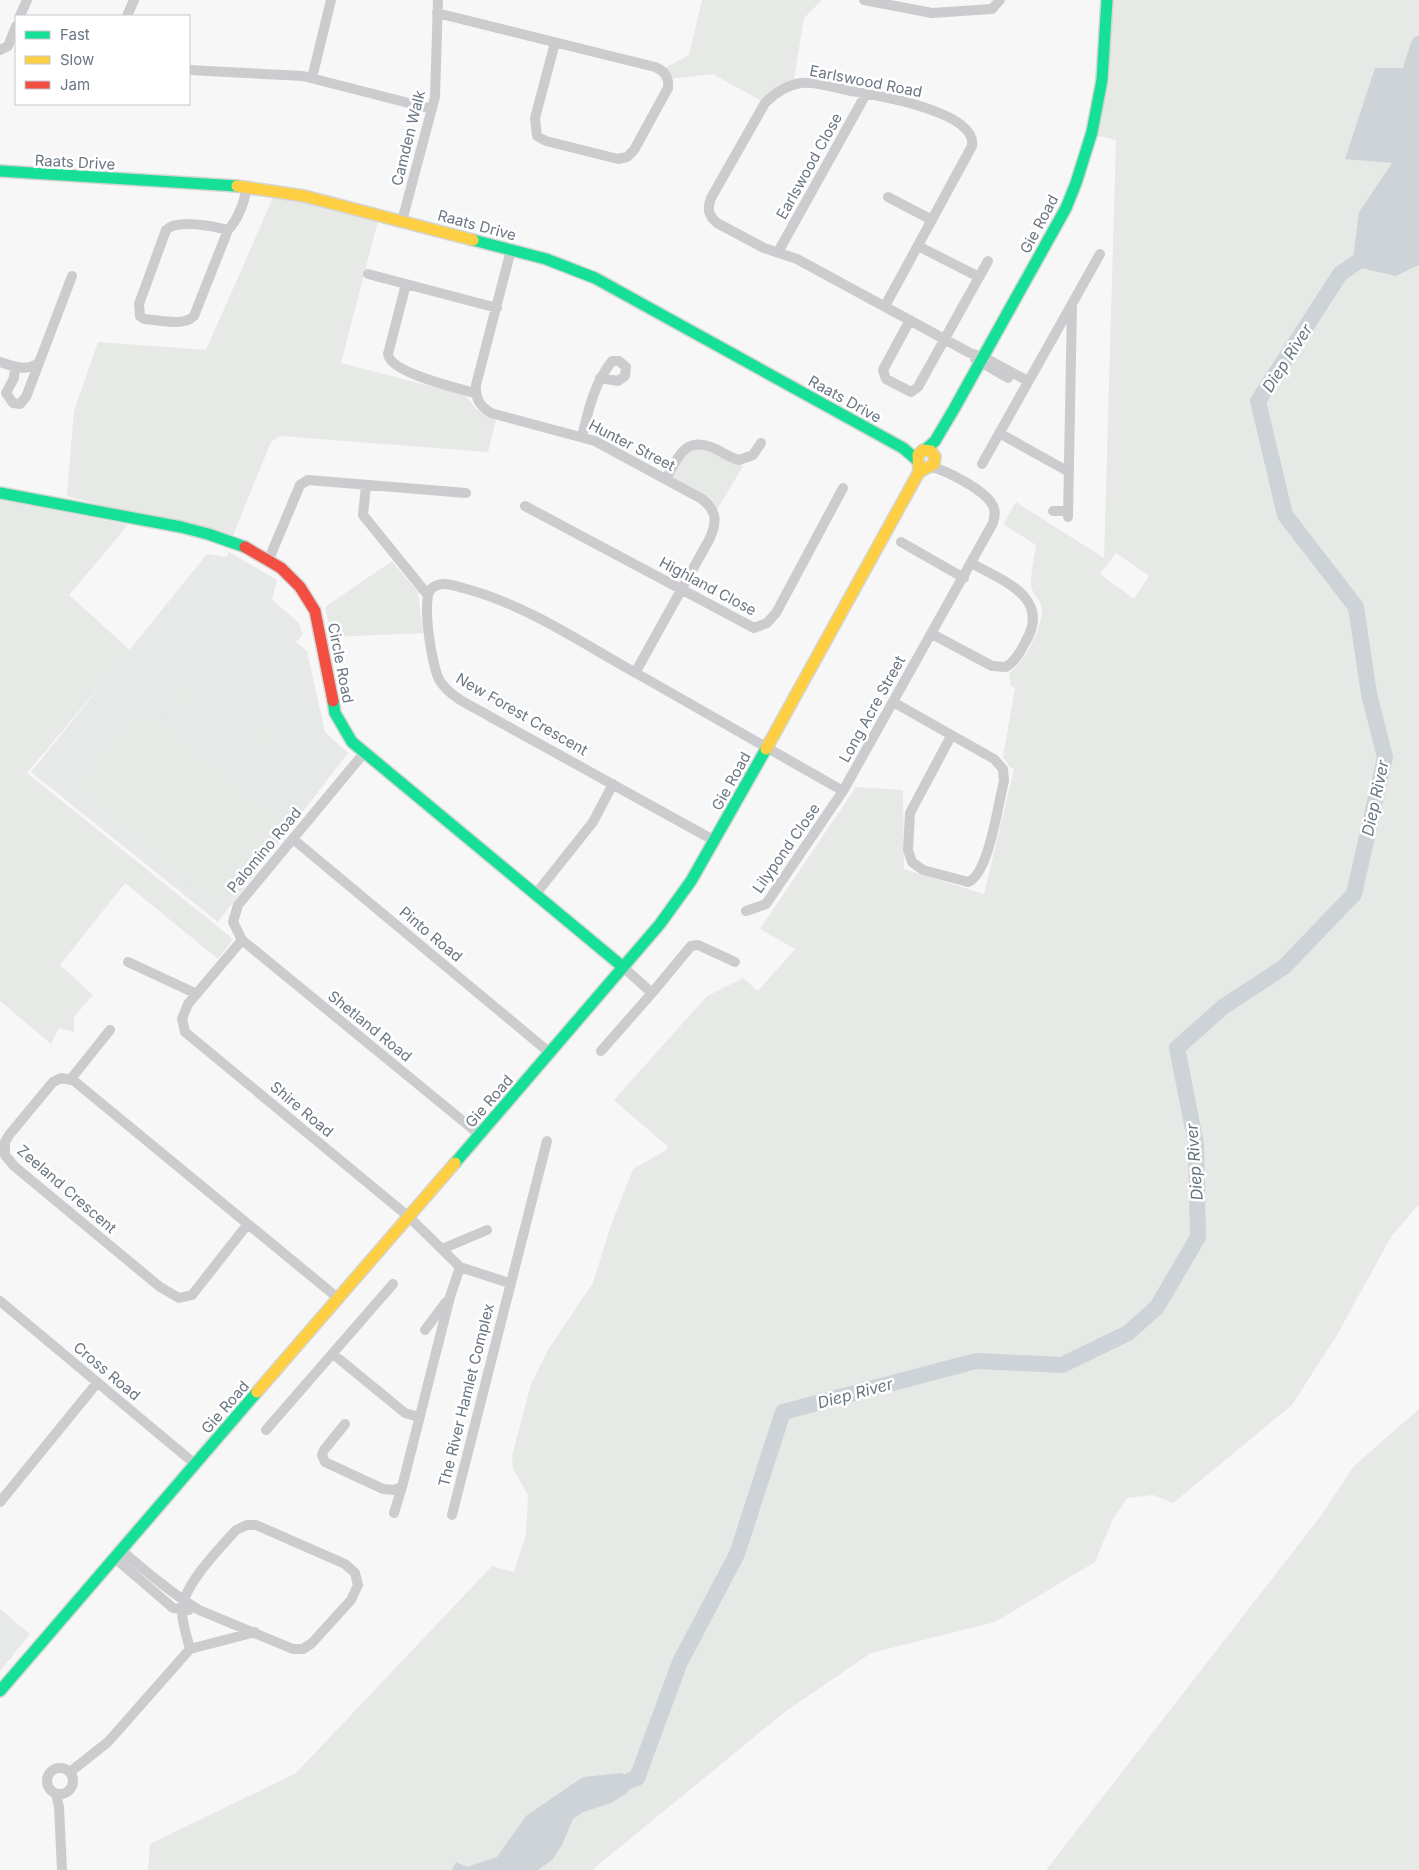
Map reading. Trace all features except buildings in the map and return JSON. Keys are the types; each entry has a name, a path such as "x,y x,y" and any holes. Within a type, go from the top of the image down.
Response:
{"street":[{"path":"20,15 27,0"},
{"path":"127,15 134,0"},
{"path":"312,78 332,0"},
{"name":"Camden Walk","path":"402,221 432,108 436,79 438,0"},
{"path":"864,0 903,4 944,12 992,8 1000,0"},
{"name":"Gie Road","path":"0,1691 480,1135 679,900 715,841 1066,208 1078,178 1106,66 1108,39 1107,0"},
{"path":"437,13 655,68 665,73 668,83 665,94 634,150 627,157 618,159 546,141 537,136 535,118 555,43"},
{"path":"0,50 8,46 15,28"},
{"path":"190,70 312,78 432,108"},
{"name":"Earlswood Road","path":"885,306 972,146 972,136 964,127 922,105 809,82 789,86 764,103 712,198 708,211 717,223 764,248 797,259 1026,384"},
{"name":"Earlswood Close","path":"778,252 866,94"},
{"name":"Raats Drive","path":"0,171 247,187 304,196 563,265 595,278 927,461"},
{"path":"228,230 188,224 173,224 166,230 140,304 140,316 144,319 180,322 191,320 198,310 228,230 234,223 244,201 247,187"},
{"path":"888,197 932,220"},
{"path":"918,246 979,277"},
{"path":"406,284 388,354 390,361 398,367 432,381 475,393 511,250"},
{"path":"982,464 1100,254"},
{"path":"910,320 883,370 886,379 911,392 918,387 988,261"},
{"path":"368,274 497,308"},
{"path":"15,367 14,378 6,393 13,403 20,404 26,397 72,276"},
{"path":"1053,511 1068,514 1073,344 1072,304"},
{"path":"1057,331 1067,330 1073,344"},
{"path":"0,362 15,367 30,368 38,363"},
{"path":"582,436 592,395 600,378"},
{"name":"Hunter Street","path":"475,393 482,407 492,412 582,436 666,479 702,499 712,508 715,515 715,526 709,540 683,590 635,672"},
{"path":"999,433 1069,472"},
{"path":"666,479 678,457 690,445 703,443 739,460 753,455 761,443"},
{"name":"Long Acre Street","path":"843,791 964,578 993,523 994,508 987,498 927,461"},
{"path":"269,559 300,485 308,480 466,493"},
{"path":"366,486 363,515 427,594 437,585 444,583 487,594 562,630 843,791"},
{"name":"Highland Close","path":"525,506 683,590 746,626 754,628 767,623 776,613 843,488"},
{"name":"Circle Road","path":"0,493 222,537 239,543 269,559 288,573 308,597 316,617 335,713 347,736 364,753 623,967"},
{"path":"901,542 964,578"},
{"path":"932,634 992,666 1006,667 1018,656 1031,632 1033,614 1031,605 1019,590 972,563"},
{"name":"New Forest Crescent","path":"427,594 434,669 444,687 455,696 715,841"},
{"path":"893,702 997,761 1004,773 985,862 978,876 968,882 923,870 912,862 908,850 910,813 951,736"},
{"name":"Palomino Road","path":"242,940 233,922 238,905 364,753"},
{"path":"535,894 593,822 613,784"},
{"name":"Lilypond Close","path":"746,911 766,904 843,791"},
{"name":"Pinto Road","path":"293,839 550,1053"},
{"path":"128,962 197,994 242,940"},
{"name":"Shetland Road","path":"242,940 480,1135"},
{"path":"601,1051 691,946 698,945 735,962"},
{"path":"623,967 652,993"},
{"name":"Shire Road","path":"197,994 188,1004 182,1019 186,1032 409,1217"},
{"path":"110,1030 70,1080 80,1085 338,1299"},
{"name":"Zeeland Crescent","path":"70,1080 57,1080 41,1095 6,1138 5,1155 14,1166 152,1281 179,1298 192,1295 248,1226"},
{"name":"The River Hamlet Complex","path":"452,1515 509,1283 547,1140"},
{"path":"409,1217 460,1267 509,1283"},
{"path":"442,1250 487,1230"},
{"path":"394,1514 450,1297 460,1267"},
{"path":"266,1430 393,1284"},
{"path":"425,1330 450,1297"},
{"name":"Cross Road","path":"1,1305 195,1464"},
{"path":"333,1354 405,1413 419,1417"},
{"path":"0,1502 97,1382"},
{"path":"344,1424 324,1450 322,1458 325,1462 383,1489 394,1490 402,1487"},
{"path":"119,1555 167,1590 183,1606 199,1610 293,1649 308,1647 351,1600 358,1585 355,1573 345,1564 256,1525 247,1525 236,1530 198,1574 183,1606 190,1649"},
{"path":"70,1772 108,1742 190,1649 255,1632"},
{"path":"56,1794 69,1790 73,1782 70,1772 62,1768 50,1772 47,1784 56,1794 59,1807 62,1870"}],"shaded area":[{"path":"702,0 822,0 804,18 793,85 765,103 713,74 668,79 661,70 689,55"},
{"path":"1112,0 1419,0 1419,73 1411,68 1345,158 1392,163 1359,212 1396,276 1419,265 1419,1204 1391,1237 1337,1335 1292,1405 1173,1503 1153,1495 1127,1498 1112,1521 1095,1562 995,1622 871,1653 786,1711 592,1870 148,1870 150,1844 296,1773 492,1566 514,1572 526,1535 528,1495 513,1469 512,1456 531,1384 548,1350 593,1283 611,1225 633,1169 665,1151 668,1147 614,1100 707,996 743,978 758,991 795,949 760,929 856,787 903,790 904,869 984,894 1014,769 1010,767 1003,757 1015,688 1011,686 1009,673 1021,662 1032,644 1042,608 1031,584 1036,545 1003,524 1016,502 1104,558 1116,140 1095,135","holes":["1116,553 1149,576 1134,599 1100,574"]},
{"path":"1375,68 1411,68 1419,73 1419,265 1396,276 1352,266 1359,212 1392,163 1345,159"},
{"path":"276,191 379,217 341,363 465,395 476,409 496,420 488,452 280,436 271,442 231,540 67,496 74,411 98,342 206,350"},
{"path":"706,444 743,466 717,510 667,480 684,452"},
{"path":"0,500 128,525 69,595 130,650 27,773 233,939 218,959 125,883 60,965 93,995 74,1017 74,1032 59,1028 51,1044 0,1001"},
{"path":"229,552 277,580 272,600 298,622 303,634 296,642 307,651 325,732 348,753 218,922 31,772 207,554 226,557"},
{"path":"392,561 418,592 423,633 332,637 325,607"},
{"path":"185,675 202,689 176,721 159,707"},
{"path":"141,702 287,824 216,908 70,786"},
{"path":"272,709 289,723 264,755 246,741"},
{"path":"1419,1409 1419,1870 1046,1870 1320,1517 1354,1466"},
{"path":"0,1609 30,1634 0,1671"},
{"path":"622,1773 628,1777 637,1778 626,1794 611,1803 583,1812 573,1819 562,1845 552,1860 538,1870 452,1870 456,1862 467,1867 497,1857 526,1816 583,1777"}],"waterway":[{"name":"Diep River","path":"1405,87 1419,44"},
{"name":"Diep River","path":"616,1786 637,1778 680,1662 737,1554 783,1412 976,1361 1062,1365 1128,1333 1157,1307 1198,1237 1196,1144 1177,1048 1223,1007 1284,967 1354,894 1385,757 1369,694 1356,607 1285,515 1258,401 1340,274 1369,254"}],"traffic: fast":[{"path":"925,450 935,441 954,409 1066,208 1092,132 1102,80 1107,0"},
{"path":"0,171 237,186"},
{"path":"473,240 546,259 595,278 903,448 917,460"},
{"path":"0,493 181,527 245,547"},
{"path":"333,701 335,713 352,742 623,967"},
{"path":"455,1163 660,924 691,881 766,749"},
{"path":"0,1691 257,1392"}],"traffic: slow":[{"path":"237,186 304,196 473,240"},
{"path":"766,749 919,472 934,464 935,457 931,451 923,450 918,455 919,472"},
{"path":"257,1392 455,1163"}],"traffic: jam":[{"path":"245,547 281,568 300,587 315,611 333,701"}]}
